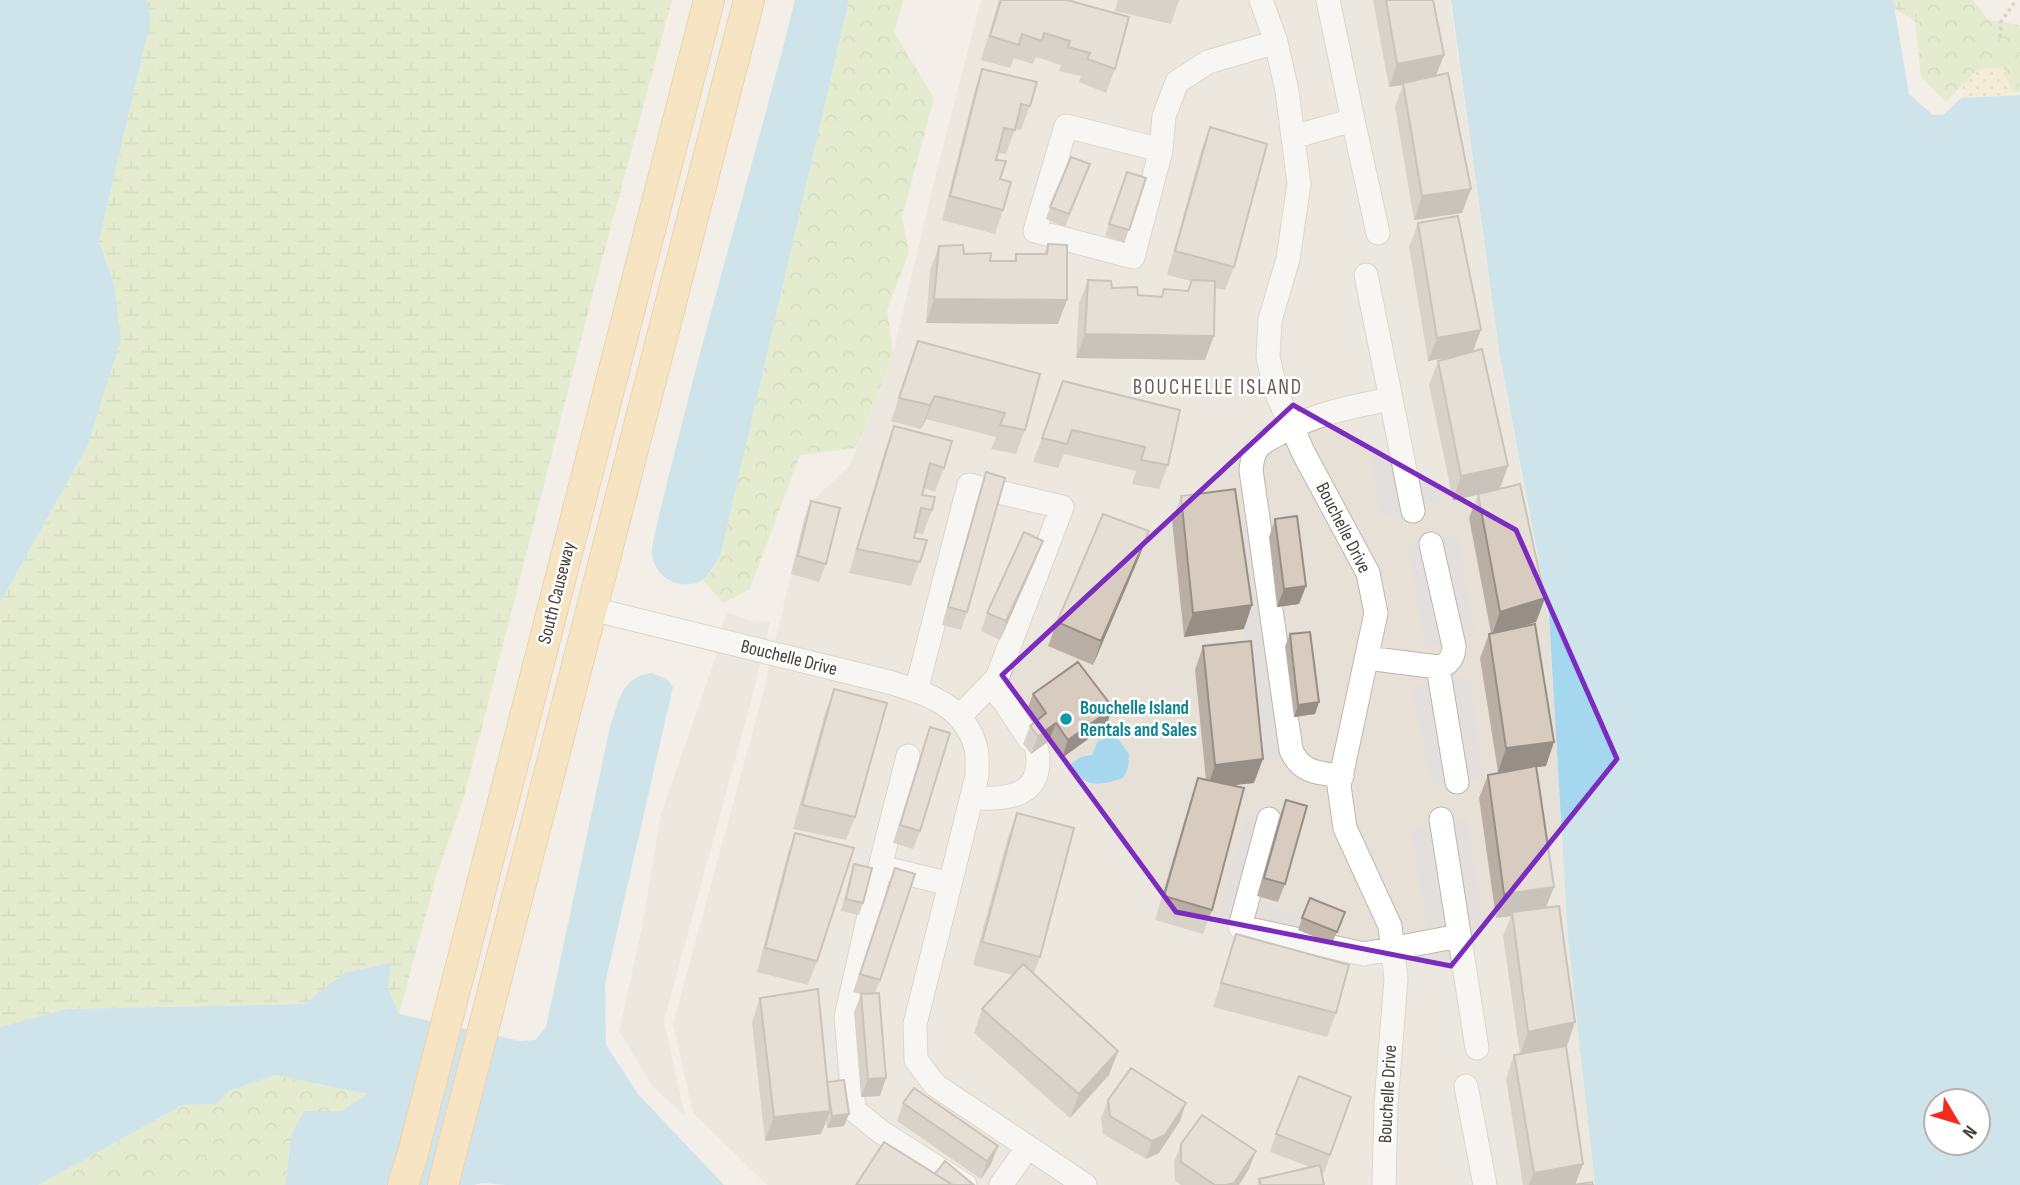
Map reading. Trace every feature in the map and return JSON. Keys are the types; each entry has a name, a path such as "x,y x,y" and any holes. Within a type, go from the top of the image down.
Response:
{"main road":[{"name":"South Causeway","path":"403,1185 709,0"},
{"name":"South Causeway","path":"443,1185 749,0"},
{"path":"519,740 561,644 592,609 586,599 580,568 615,435 615,366"}],"street":[{"name":"Bouchelle Drive","path":"1261,0 1276,42 1287,91 1299,184 1288,259 1270,320 1268,357 1276,392 1304,454 1368,573 1376,613 1339,786 1345,828 1390,926 1396,979 1386,1104 1384,1185"},
{"path":"1328,0 1378,233"},
{"path":"1161,150 1066,126 1035,231 1133,257 1161,150 1164,116 1177,82 1208,62 1276,42"},
{"path":"1293,138 1353,120"},
{"path":"1366,275 1413,511"},
{"path":"1342,776 1313,773 1303,768 1291,750 1251,470 1256,450 1263,442 1292,427 1326,412 1391,399"},
{"path":"916,691 969,485 1062,507 997,678 959,718"},
{"path":"1367,658 1438,667 1448,663 1454,650 1431,544"},
{"name":"Bouchelle Drive","path":"592,609 934,696 959,718 976,749 977,776 915,1024 916,1060 935,1085 1085,1185"},
{"path":"1438,667 1457,782"},
{"path":"971,798 1003,800 1024,791 1035,778 1039,765 1033,745 990,685"},
{"path":"908,756 846,1017 854,1110 881,1132 965,1185"},
{"path":"1269,819 1240,927 1364,954 1459,936"},
{"path":"1441,819 1477,1048"},
{"path":"880,867 950,884"},
{"path":"1466,1086 1485,1185"},
{"path":"1001,1185 1028,1147"}],"path":[{"path":"2000,37 2001,22 2016,0"}],"highlighted area":[{"path":"1293,405 1516,530 1617,759 1451,966 1176,912 1002,675"}],"shaded area":[{"path":"981,0 1450,0 1501,364 1549,621 1568,940 1595,1185 767,1185 693,1113 673,1024 762,697 807,506 850,465 893,353"},
{"path":"1359,0 1404,230 1352,240 1332,145 1357,139 1347,91 1321,94 1304,1"},
{"path":"1391,259 1439,504 1381,517 1337,273"},
{"path":"1257,515 1294,757 1264,760 1228,520"},
{"path":"1458,535 1475,636 1425,646 1408,543"},
{"path":"726,612 752,621 770,622 664,1021 685,1116 653,1087 619,1031 642,927 661,814 716,656"},
{"path":"1470,676 1482,779 1432,786 1411,686"},
{"path":"873,788 898,794 875,885 851,877"},
{"path":"1247,814 1279,823 1258,903 1303,916 1296,939 1345,950 1337,977 1210,946"},
{"path":"1467,818 1501,1046 1448,1057 1411,829"},
{"path":"839,915 866,921 849,1000 818,990"},
{"path":"816,1014 846,1017 852,1090 817,1090"},
{"path":"1495,1077 1515,1185 1452,1185 1434,1088"}],"green space":[{"path":"147,0 672,0 594,289 464,797 436,877 399,1014 388,988 392,962 344,973 304,1004 67,1009 0,1027 0,603 87,447 114,284 99,241 151,19"},
{"path":"849,0 903,0 894,32 934,98 902,217 909,252 887,311 893,354 856,448 800,455 750,589 723,603 703,580 712,571 721,553"},
{"path":"1893,0 1922,0 1915,21 1894,8"},
{"path":"1922,0 1973,0 1988,20 2020,25 2020,92 2012,92 2003,67 1978,69 1946,102 1921,77 1915,21"},
{"path":"275,1075 367,1094 341,1111 292,1133 285,1185 38,1185 183,1105 216,1104 229,1091"}],"sand":[{"path":"2003,67 2011,95 1961,98 1963,84 1978,69"}],"water":[{"path":"0,0 147,0 151,19 99,241 114,284 121,340 87,447 0,603"},
{"path":"795,0 849,0 721,553 704,579 688,585 680,584 664,577 659,571 652,555 653,543 694,377"},
{"path":"1451,0 1893,0 1909,94 1933,115 1943,115 1961,98 2020,95 2020,1185 1595,1185 1568,940 1549,616 1500,357"},
{"path":"651,673 667,679 673,687 605,984 606,1045 638,1094 724,1185 285,1185 292,1133 304,1111 341,1111 367,1094 275,1075 229,1091 216,1104 183,1105 38,1185 0,1185 0,1027 67,1009 304,1004 344,973 392,962 388,988 399,1014 520,1041 535,1040 546,1027 616,708 627,685"},
{"path":"1110,737 1118,739 1129,754 1128,768 1123,778 1099,784 1087,782 1071,764 1081,757 1092,755 1098,741"}],"building":[{"path":"1001,0 1067,0 1129,17 1115,69 1087,59 1090,53 1068,47 1070,41 1044,33 1042,41 1022,34 1019,45 990,36"},
{"path":"1386,0 1433,0 1444,55 1397,64"},
{"path":"982,69 1037,82 1030,106 1021,104 1015,130 1004,128 996,160 1006,161 1000,179 1011,182 1003,210 950,196"},
{"path":"1448,73 1471,189 1422,196 1403,83"},
{"path":"1210,127 1267,144 1234,267 1175,251"},
{"path":"1071,157 1090,164 1069,214 1050,207"},
{"path":"1127,172 1146,178 1129,230 1109,224"},
{"path":"1458,216 1481,330 1437,338 1418,223"},
{"path":"1048,244 1067,245 1067,300 934,299 939,246 963,245 964,254 991,253 990,261 1016,261 1016,254 1047,254"},
{"path":"1088,280 1111,281 1112,288 1137,287 1138,295 1162,297 1164,289 1188,291 1192,280 1215,281 1214,336 1085,334"},
{"path":"918,341 1040,374 1025,430 1000,425 1005,413 935,396 930,405 899,398"},
{"path":"1482,349 1508,466 1461,476 1438,361"},
{"path":"1063,381 1180,410 1168,465 1141,460 1145,447 1072,430 1067,444 1042,438"},
{"path":"894,426 952,441 944,468 930,463 922,495 935,497 932,510 921,508 914,538 927,540 920,562 857,549"},
{"path":"986,472 1005,478 967,612 948,607"},
{"path":"1520,484 1545,598 1500,612 1478,494"},
{"path":"1235,489 1252,605 1193,613 1181,496"},
{"path":"811,501 840,508 826,564 798,556"},
{"path":"1103,514 1149,531 1101,641 1057,622"},
{"path":"1297,516 1306,586 1284,589 1275,519"},
{"path":"1024,532 1043,541 1006,621 987,613"},
{"path":"1535,624 1554,742 1506,748 1489,634"},
{"path":"1310,632 1319,702 1298,705 1290,634"},
{"path":"1251,641 1263,759 1215,765 1203,646"},
{"path":"1078,662 1113,708 1068,740 1056,723 1038,736 1030,726 1046,713 1033,694"},
{"path":"834,689 887,703 855,817 802,805"},
{"path":"930,727 950,733 920,831 900,825"},
{"path":"1536,766 1554,887 1504,894 1488,775"},
{"path":"1198,778 1244,788 1212,910 1164,896"},
{"path":"1286,800 1307,806 1285,884 1264,878"},
{"path":"1017,813 1074,828 1040,957 982,942"},
{"path":"795,833 854,848 817,961 765,948"},
{"path":"854,864 872,868 863,903 846,899"},
{"path":"895,868 915,874 880,980 860,974"},
{"path":"1310,898 1345,912 1337,932 1302,918"},
{"path":"1559,906 1575,1022 1528,1032 1512,912"},
{"path":"1236,934 1349,965 1336,1013 1221,983"},
{"path":"1023,964 1118,1051 1079,1094 982,1009"},
{"path":"818,989 830,1111 774,1117 760,998"},
{"path":"879,993 886,1078 868,1079 861,994"},
{"path":"1566,1046 1583,1164 1534,1173 1514,1055"},
{"path":"1131,1068 1186,1103 1165,1135 1152,1141 1110,1116 1108,1100"},
{"path":"1299,1076 1351,1097 1330,1155 1276,1134"},
{"path":"844,1080 849,1114 832,1116 827,1082"},
{"path":"914,1088 998,1146 987,1161 903,1103"},
{"path":"1202,1115 1256,1151 1234,1183 1215,1185 1181,1162 1181,1144"},
{"path":"884,1142 953,1185 856,1185"},
{"path":"945,1161 974,1185 953,1185 935,1174"},
{"path":"1320,1165 1324,1185 1261,1185 1259,1179"}],"place":[{"name":"Bouchelle Island Rentals and Sales","path":"1066,719"}],"district":[{"name":"BOUCHELLE ISLAND","path":"1218,387"}]}
